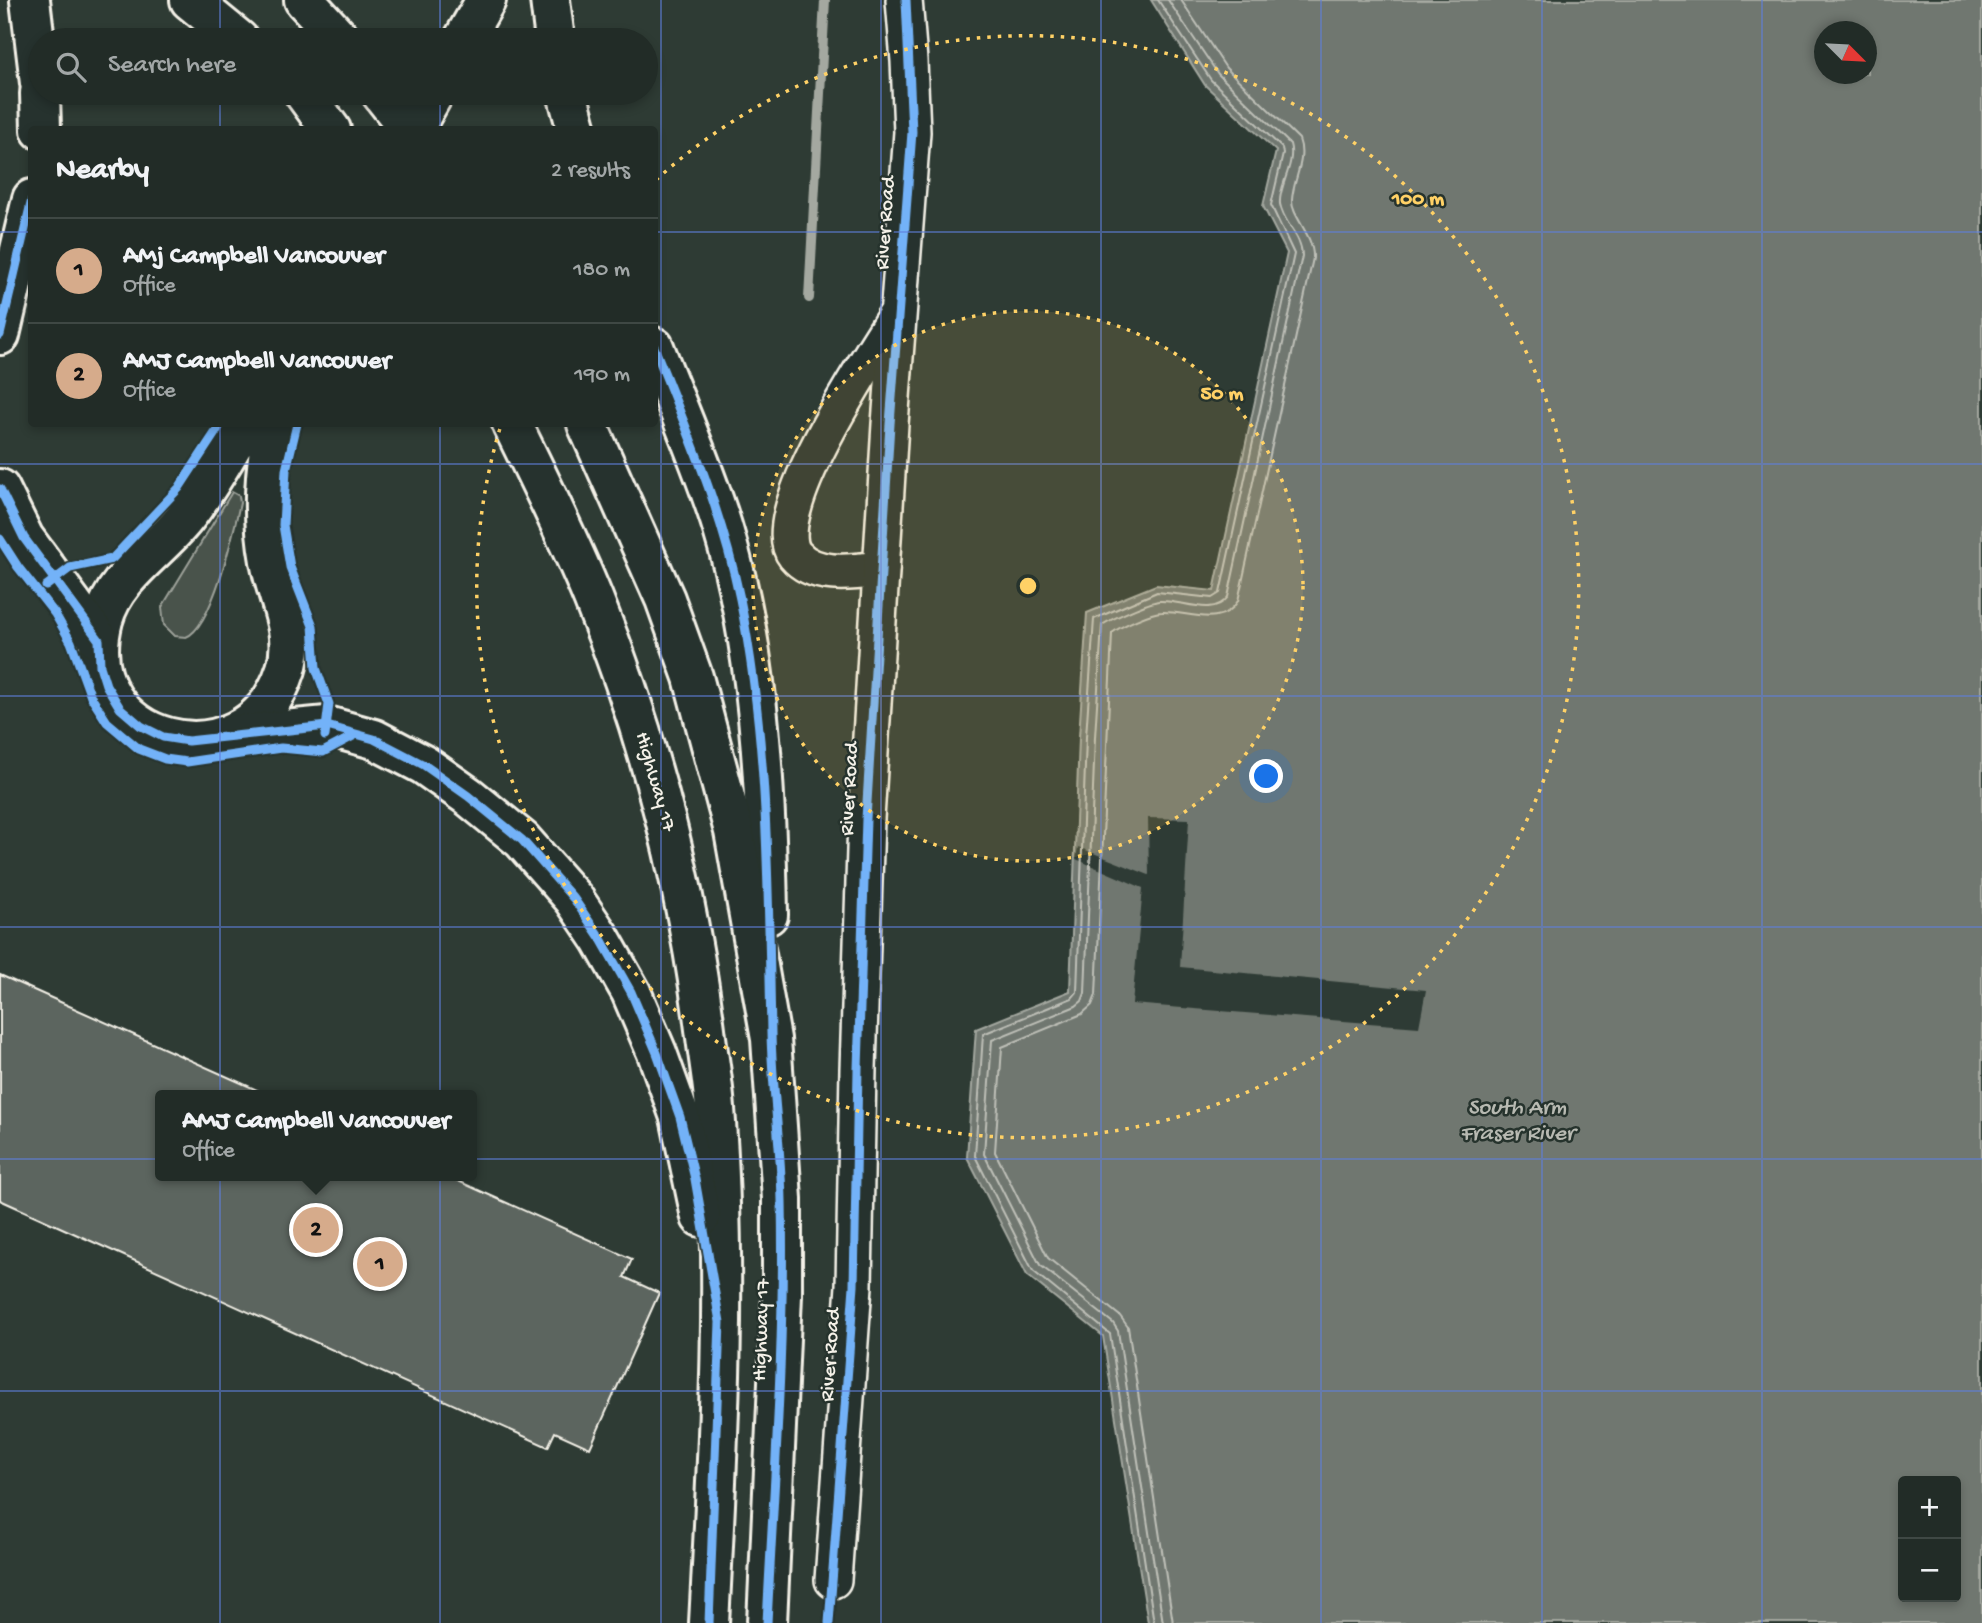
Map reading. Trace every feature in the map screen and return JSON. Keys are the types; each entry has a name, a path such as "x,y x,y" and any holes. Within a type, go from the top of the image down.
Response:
{"main road":[{"path":"30,0 33,28"},
{"path":"190,0 224,28"},
{"path":"230,0 254,28"},
{"path":"304,0 330,28"},
{"path":"470,28 486,0"},
{"path":"550,0 554,28"},
{"path":"40,105 41,126"},
{"path":"313,105 328,126"},
{"path":"391,105 409,126"},
{"path":"414,126 427,105"},
{"path":"571,105 577,126"},
{"path":"0,335 28,217"},
{"path":"658,357 699,457 723,528 740,600 762,760 767,843 771,1039"},
{"path":"243,427 187,515 168,539 117,588 104,619 100,640 100,666 106,685 120,708 141,726 174,740 203,740 327,726 374,739 424,765 468,796 522,840 574,899 601,939 631,992 657,1053 675,1104 695,1179 720,1322"},
{"path":"232,735 261,714 271,701 280,685 290,654 290,636 270,562 265,524 263,493 273,427"},
{"name":"Highway 17","path":"514,427 593,597 631,701 673,849 697,967 715,1106 720,1204 720,1322 709,1623"},
{"name":"Highway 17","path":"588,427 665,599 693,677 734,831 771,1039 782,1199 782,1295 767,1623"},
{"path":"0,489 24,538 100,640"}],"street":[{"name":"River Road","path":"833,1580 854,1286 866,819 912,132 904,0"},
{"path":"881,569 831,573 810,565 796,556 788,540 789,522 806,472 850,388 898,312"}],"shaded area":[{"path":"232,492 239,496 240,503 213,598 196,630 186,637 175,636 164,625 162,607"}],"water":[{"name":"South Arm Fraser River","path":"1151,0 1982,0 1982,1623 1148,1623 1103,1336 1027,1275 967,1157 976,1029 1070,991 1079,737 1087,613 1156,585 1214,591 1287,253 1263,206 1276,151 1205,85"}],"pier":[{"path":"1148,818 1189,819 1180,967 1426,990 1419,1027 1132,1004 1143,888 1076,859 1078,847 1149,875"}],"building":[{"path":"0,975 257,1090 155,1090 155,1181 458,1181 632,1259 624,1277 659,1293 590,1448 555,1432 548,1447 0,1200"}],"waterway":[{"path":"809,298 825,0"}],"cycle path":[{"path":"829,1623 854,1286 866,819 890,424 912,132 906,0"},
{"path":"0,335 28,216"},
{"path":"658,357 703,471 724,534 750,653 762,761 768,870 772,1054 783,1254 767,1623"},
{"path":"46,586 70,568 112,559 179,488 219,427"},
{"path":"296,427 286,470 283,525 290,567 313,626 316,668 329,704 325,736"},
{"path":"0,489 24,538 99,640 100,666 106,685 120,708 141,726 163,737 188,741 327,726 374,739 424,765 468,796 522,840 574,899 601,939 631,992 680,1117 695,1179 720,1322 709,1623"},
{"path":"0,539 55,614 71,642 91,697 107,722 139,749 165,759 187,762 281,748 323,752 355,735"}],"place":[{"name":"AMJ Campbell Vancouver","path":"316,1230"},
{"name":"AMj Campbell Vancouver","path":"380,1264"}]}
